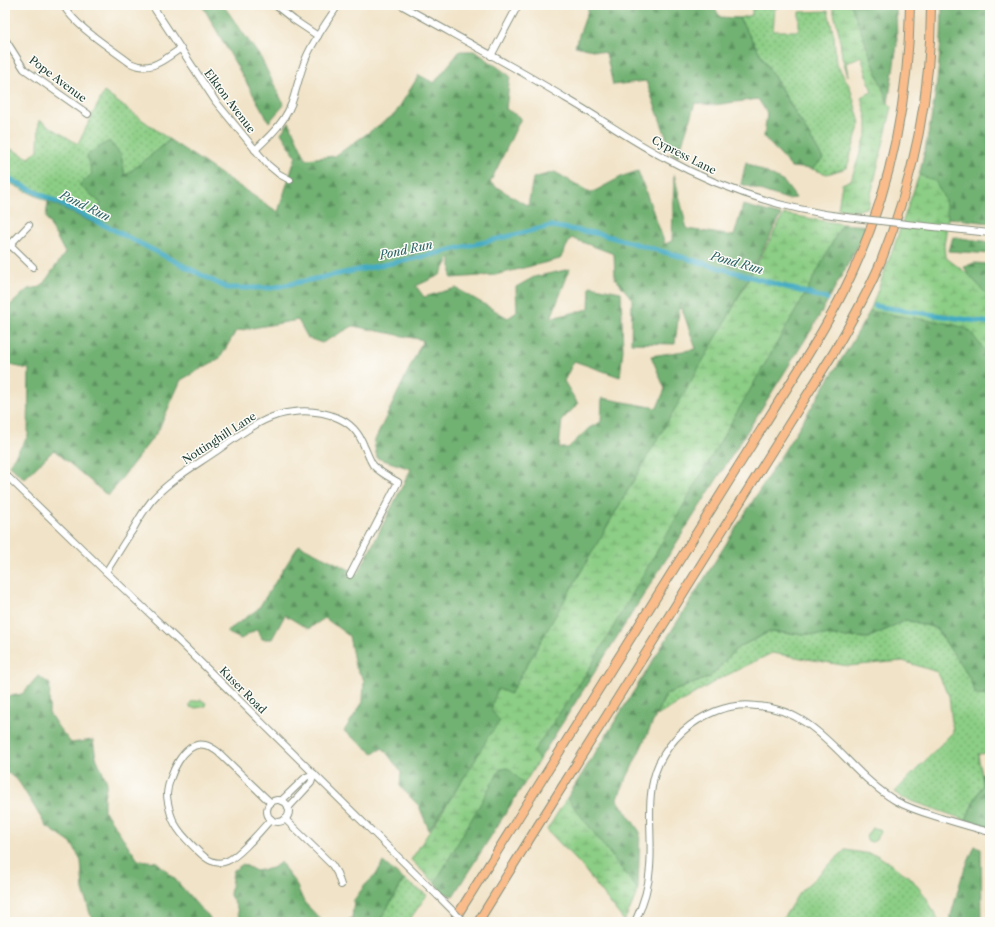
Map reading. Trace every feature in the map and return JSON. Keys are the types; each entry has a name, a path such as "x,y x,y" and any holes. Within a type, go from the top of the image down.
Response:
{"highway":[{"path":"453,922 801,366 843,292 872,224 884,188 892,157 906,80 910,5"},
{"path":"478,922 834,352 862,302 888,242 911,171 922,116 931,37 932,5"}],"street":[{"path":"63,5 80,25 135,65 145,67 157,64 180,48"},
{"name":"Elkton Avenue","path":"152,5 216,102 267,164 273,170 290,180"},
{"path":"275,5 318,36"},
{"path":"255,150 275,131 287,114 294,97 305,59 312,45 338,5"},
{"name":"Cypress Lane","path":"401,5 567,98 661,157 734,190 802,210 830,215 990,234"},
{"path":"491,56 518,5"},
{"name":"Pope Avenue","path":"5,39 24,69 88,114"},
{"path":"5,250 29,225"},
{"path":"5,240 33,268"},
{"name":"Nottinghill Lane","path":"106,572 143,513 152,501 169,484 257,424 277,416 308,412 338,418 351,426 361,438 374,466 386,476 398,482 350,575"},
{"name":"Kuser Road","path":"5,474 185,647 464,922"},
{"path":"635,922 643,902 649,879 651,855 650,798 659,764 669,746 690,725 708,714 730,707 747,705 763,706 785,711 796,716 813,728 876,788 896,801 918,811 990,832"},
{"path":"271,804 218,752 204,744 189,749 179,760 172,774 167,792 171,815 177,828 203,856 212,862 223,863 233,858 271,819"},
{"path":"281,801 306,777 314,774"},
{"path":"288,808 311,784 314,774"},
{"path":"276,801 281,801 286,804 288,814 285,819 277,822 271,819 267,811 271,804 276,801"},
{"path":"285,819 332,865 337,872 341,885"}],"green space":[{"path":"202,5 223,5 261,58 284,105 269,122"},
{"path":"590,5 713,5 720,17 739,18 823,159 812,169 791,167 764,137 767,113 758,99 714,105 695,103 678,157 672,153 646,81 613,85 606,53 575,46"},
{"path":"752,5 780,5 781,7 775,8 773,31 799,31 799,12 828,11 834,36 836,63 850,87 860,123 847,168 827,174 812,169 823,159 739,18 752,15"},
{"path":"832,5 851,5 888,103 892,107 868,207 857,211 838,209 842,184 851,180 867,133 867,120 861,97 872,92 861,56 846,63 848,76 842,57 839,33"},
{"path":"851,5 896,5 897,45 888,103"},
{"path":"942,5 990,5 990,223 948,218 945,200 919,175 937,84"},
{"path":"460,51 475,51 510,76 506,109 521,118 490,183 528,206 533,178 555,172 591,193 623,176 638,171 665,244 672,241 674,174 687,229 734,236 743,205 781,215 727,319 515,686 510,694 498,689 500,721 429,830 419,806 400,786 401,772 383,748 373,753 344,731 363,702 364,680 355,666 349,636 325,618 308,629 285,615 272,639 262,639 257,629 241,639 226,632 258,609 299,545 358,574 411,469 377,458 374,442 423,340 353,326 322,343 308,338 298,320 236,331 220,358 181,380 158,431 108,496 54,450 24,479 9,465 28,436 29,369 5,364 5,310 28,289 41,287 65,253 46,217 48,201 93,223 101,203 79,185 92,174 87,155 109,141 121,155 125,176 170,140 278,212 296,156 281,133 289,122 306,159 335,156 395,114 419,75 434,83","holes":["571,238 614,254 615,278 632,299 631,343 675,344 680,303 696,349 651,356 665,389 657,408 602,398 601,422 589,428 568,448 559,448 562,420 578,404 564,381 574,361 620,377 623,350 621,292 590,286 589,309 551,318 570,269 534,277 516,287 517,312 508,318 456,288 424,297 416,286 440,275 451,256 451,278 495,275 560,259"]},
{"path":"104,92 170,140 125,176 121,155 93,223 5,181 5,146 29,158 38,150 39,120 78,144"},
{"path":"746,162 784,182 796,198 787,199 741,184"},
{"path":"919,175 935,181 945,200 948,218 944,246 945,257 969,275 990,298 990,357 969,330 953,324 870,311"},
{"path":"784,214 842,224 804,296 586,674 533,752 539,760 524,784 508,768 500,769 435,883 411,860 473,764 488,737 500,721 492,711 493,702 498,689 510,694 515,686 727,319"},
{"path":"842,224 869,226 812,329 539,760 533,752 586,674 804,296"},
{"path":"953,237 990,242 990,254 949,251"},
{"path":"974,263 990,264 990,298 969,275 964,267"},
{"path":"870,311 953,324 969,330 990,357 990,574 985,579 986,611 990,617 990,696 976,695 969,677 936,628 906,620 868,638 769,632 737,648 710,677 666,694 617,799 640,832 638,890 567,798 851,344"},
{"path":"990,574 990,617 985,608 984,599 985,579"},
{"path":"906,620 936,628 969,677 976,695 990,696 990,753 978,754 983,784 966,820 900,797 895,792 953,732 949,696 937,672 903,661 848,666 772,653 719,679 657,716 666,694 710,677 737,648 769,632 868,638"},
{"path":"38,676 50,684 49,713 71,743 93,740 96,757 107,782 104,798 104,810 138,860 157,862 208,915 212,922 96,922 90,914 83,890 81,861 72,844 46,826 19,782 8,773 5,774 5,697 22,694"},
{"path":"200,699 206,703 206,706 196,708 190,707 190,703"},
{"path":"508,768 524,784 453,896 443,893 435,883 500,769"},
{"path":"982,773 990,775 990,827 966,820 983,784"},
{"path":"567,798 638,890 624,921 581,865 547,830"},
{"path":"873,828 880,829 881,832 876,840 872,842 868,841 866,837"},
{"path":"975,846 981,848 982,922 950,922 962,876"},
{"path":"845,850 877,855 911,878 926,897 939,922 781,922 799,893"},
{"path":"281,862 295,882 304,902 323,922 240,922 237,908 230,895 233,871 243,864 256,871 273,868"},
{"path":"383,862 404,880 379,922 343,922 352,918 354,900 365,885 376,875"},
{"path":"404,880 427,895 408,922 379,922"}],"waterway":[{"name":"Pond Run","path":"5,177 114,230 227,288 271,288 426,256 551,226 600,234 827,299"},
{"name":"Pond Run","path":"875,306 990,323"}]}
